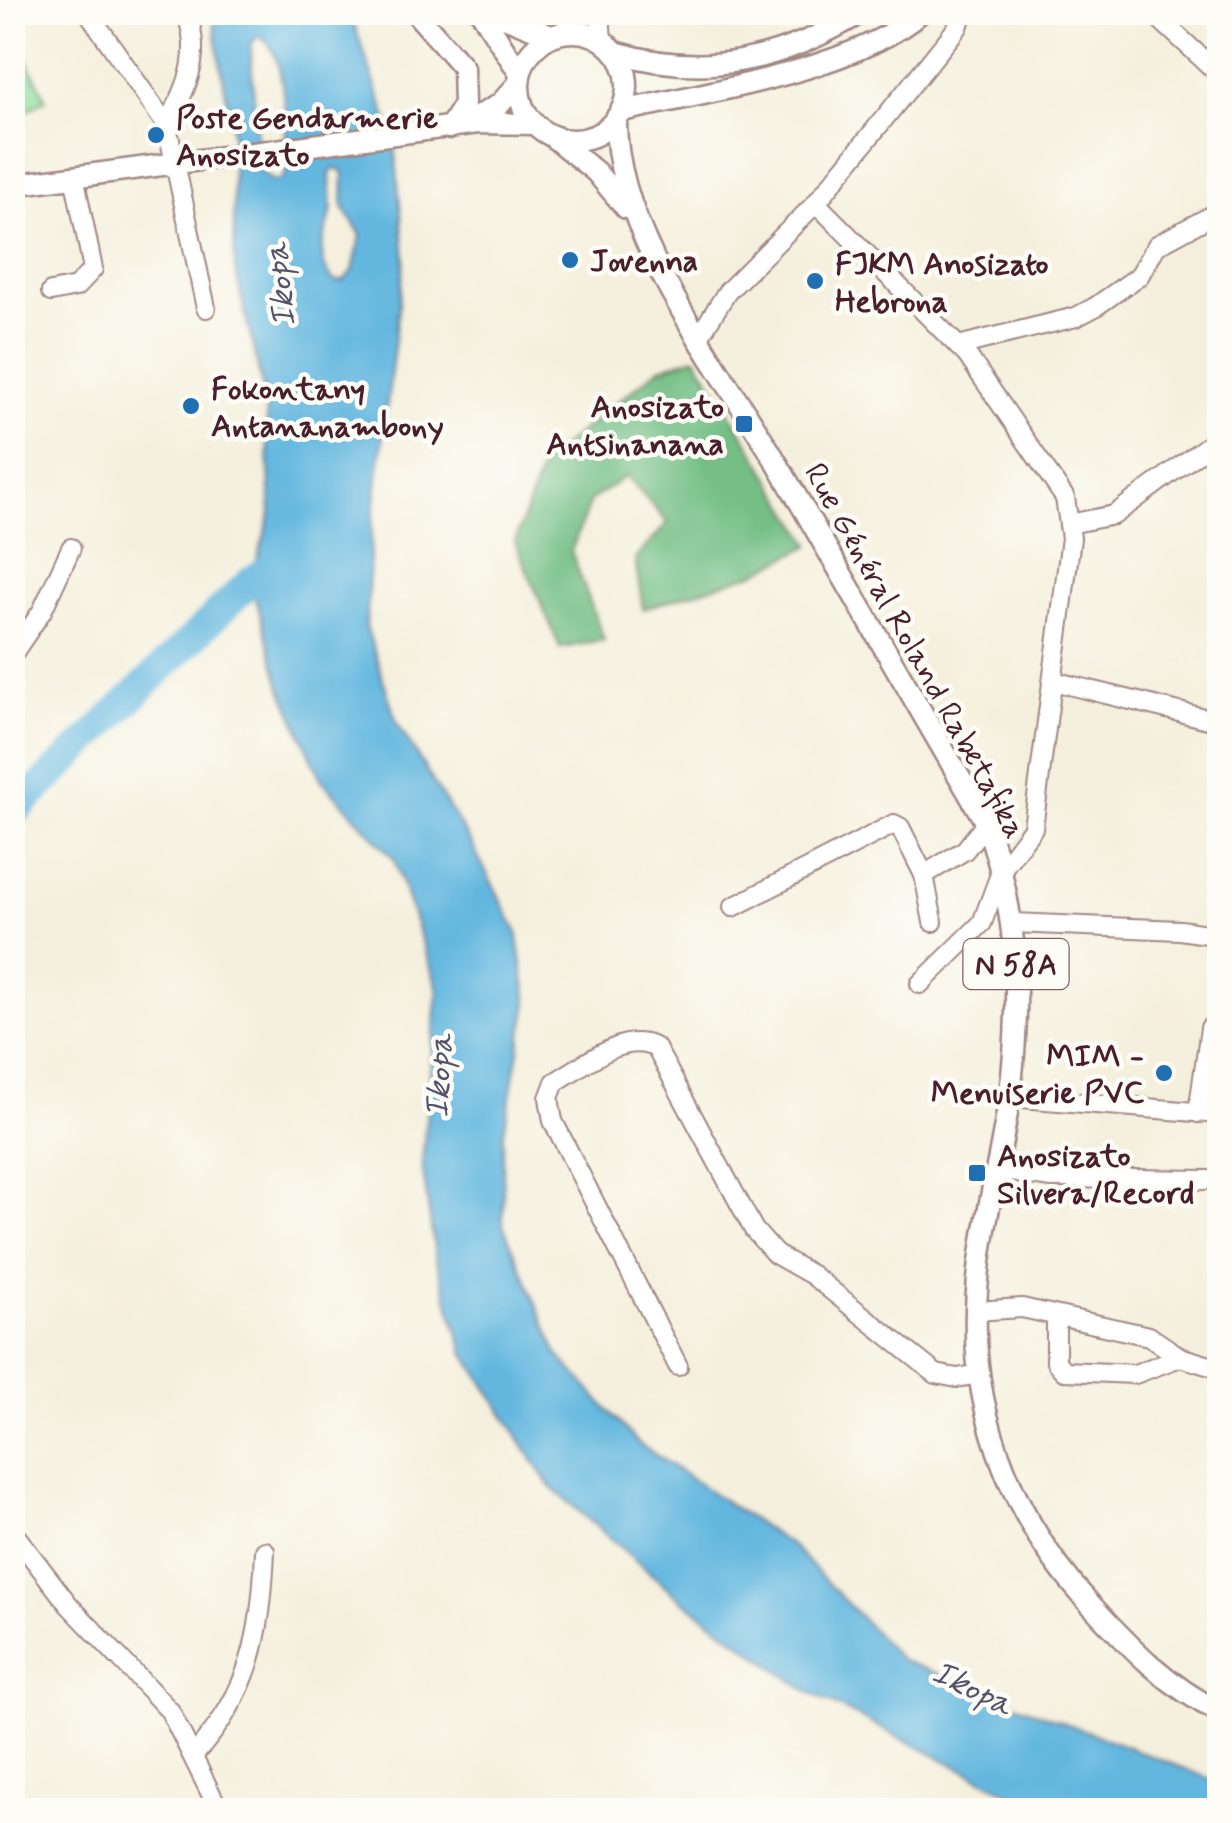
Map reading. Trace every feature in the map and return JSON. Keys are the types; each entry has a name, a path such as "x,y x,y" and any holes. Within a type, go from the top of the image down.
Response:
{"main road":[{"path":"415,12 463,67 464,104 449,128"},
{"path":"481,12 519,79 522,106 541,130 596,172 635,219"},
{"path":"492,12 556,35"},
{"path":"449,128 500,104 537,45 556,35 582,32 658,65 699,68 740,62 839,26 862,12"},
{"path":"12,185 478,123 585,138 619,114 754,84 848,51 921,12"},
{"path":"609,46 625,70 627,91 619,114 618,166 635,219"},
{"name":"Rue Général Roland Rabetafika","path":"635,219 700,338 986,824 1002,869 1013,922 1017,989 1009,1096 976,1311 980,1374 996,1447 1008,1478 1021,1510 1060,1573 1148,1665 1220,1712"}],"street":[{"path":"88,12 166,126 184,161 206,308"},
{"path":"166,126 192,76 196,55 186,12"},
{"path":"556,35 580,12"},
{"path":"600,12 609,46"},
{"path":"700,338 728,292 816,203 958,27 963,12"},
{"path":"1152,12 1220,75"},
{"path":"839,26 848,51"},
{"path":"51,292 76,288 93,269 74,176"},
{"path":"816,203 958,346 1065,498 1069,524 1033,828 1002,869 982,922 920,984"},
{"path":"958,346 1076,317 1139,276 1157,245 1220,211"},
{"path":"1069,524 1114,515 1210,444 1220,432"},
{"path":"12,655 42,611 70,548"},
{"path":"1053,680 1220,722"},
{"path":"733,907 887,824 900,827 924,874 933,922"},
{"path":"924,874 964,850 986,824"},
{"path":"1013,922 1180,930 1220,936"},
{"path":"1198,1113 1210,1028 1220,1022"},
{"path":"678,1366 553,1121 549,1098 555,1082 628,1042 642,1040 656,1048 754,1230 775,1254 812,1275 936,1374 957,1378 980,1374"},
{"path":"1009,1096 1220,1114"},
{"path":"996,1170 1052,1178 1209,1180"},
{"path":"976,1311 1022,1308 1149,1336 1180,1357 1220,1369"},
{"path":"1056,1316 1056,1362 1064,1372 1135,1374 1180,1357"},
{"path":"12,1532 68,1605 170,1711 220,1810"},
{"path":"194,1755 216,1731 244,1684 262,1608 265,1551"}],"green space":[{"path":"22,50 46,99 13,120 13,54"},
{"path":"696,357 811,545 755,573 643,609 635,559 668,523 626,476 590,501 571,551 604,640 560,648 515,542 543,462 660,368"}],"water":[{"name":"Ikopa","path":"212,13 350,13 394,138 405,257 372,526 366,626 397,723 472,845 517,931 528,1003 503,1136 503,1225 558,1355 639,1444 793,1547 901,1660 1219,1782 1219,1810 1044,1810 807,1691 678,1597 550,1486 464,1352 436,1261 422,1164 438,989 394,859 321,779 280,684 251,581 271,513 266,404 235,269 232,130","holes":["258,36 268,43 275,56 283,95 287,169 282,179 272,181 259,169 251,55 252,43","335,168 344,172 343,207 361,235 353,270 343,281 334,281 322,256 332,208 330,173"]}],"waterway":[{"path":"12,814 251,581 285,560"}],"place":[{"name":"Poste Gendarmerie Anosizato","path":"156,135"},
{"name":"Jovenna","path":"570,260"},
{"name":"FJKM Anosizato Hebrona","path":"815,281"},
{"name":"Fokontany Antananambony","path":"191,406"},
{"name":"Anosizato Antsinanana","path":"744,424"},
{"name":"MIM - Menuiserie PVC","path":"1164,1073"},
{"name":"Anosizato Silvera/Record","path":"977,1173"}]}
